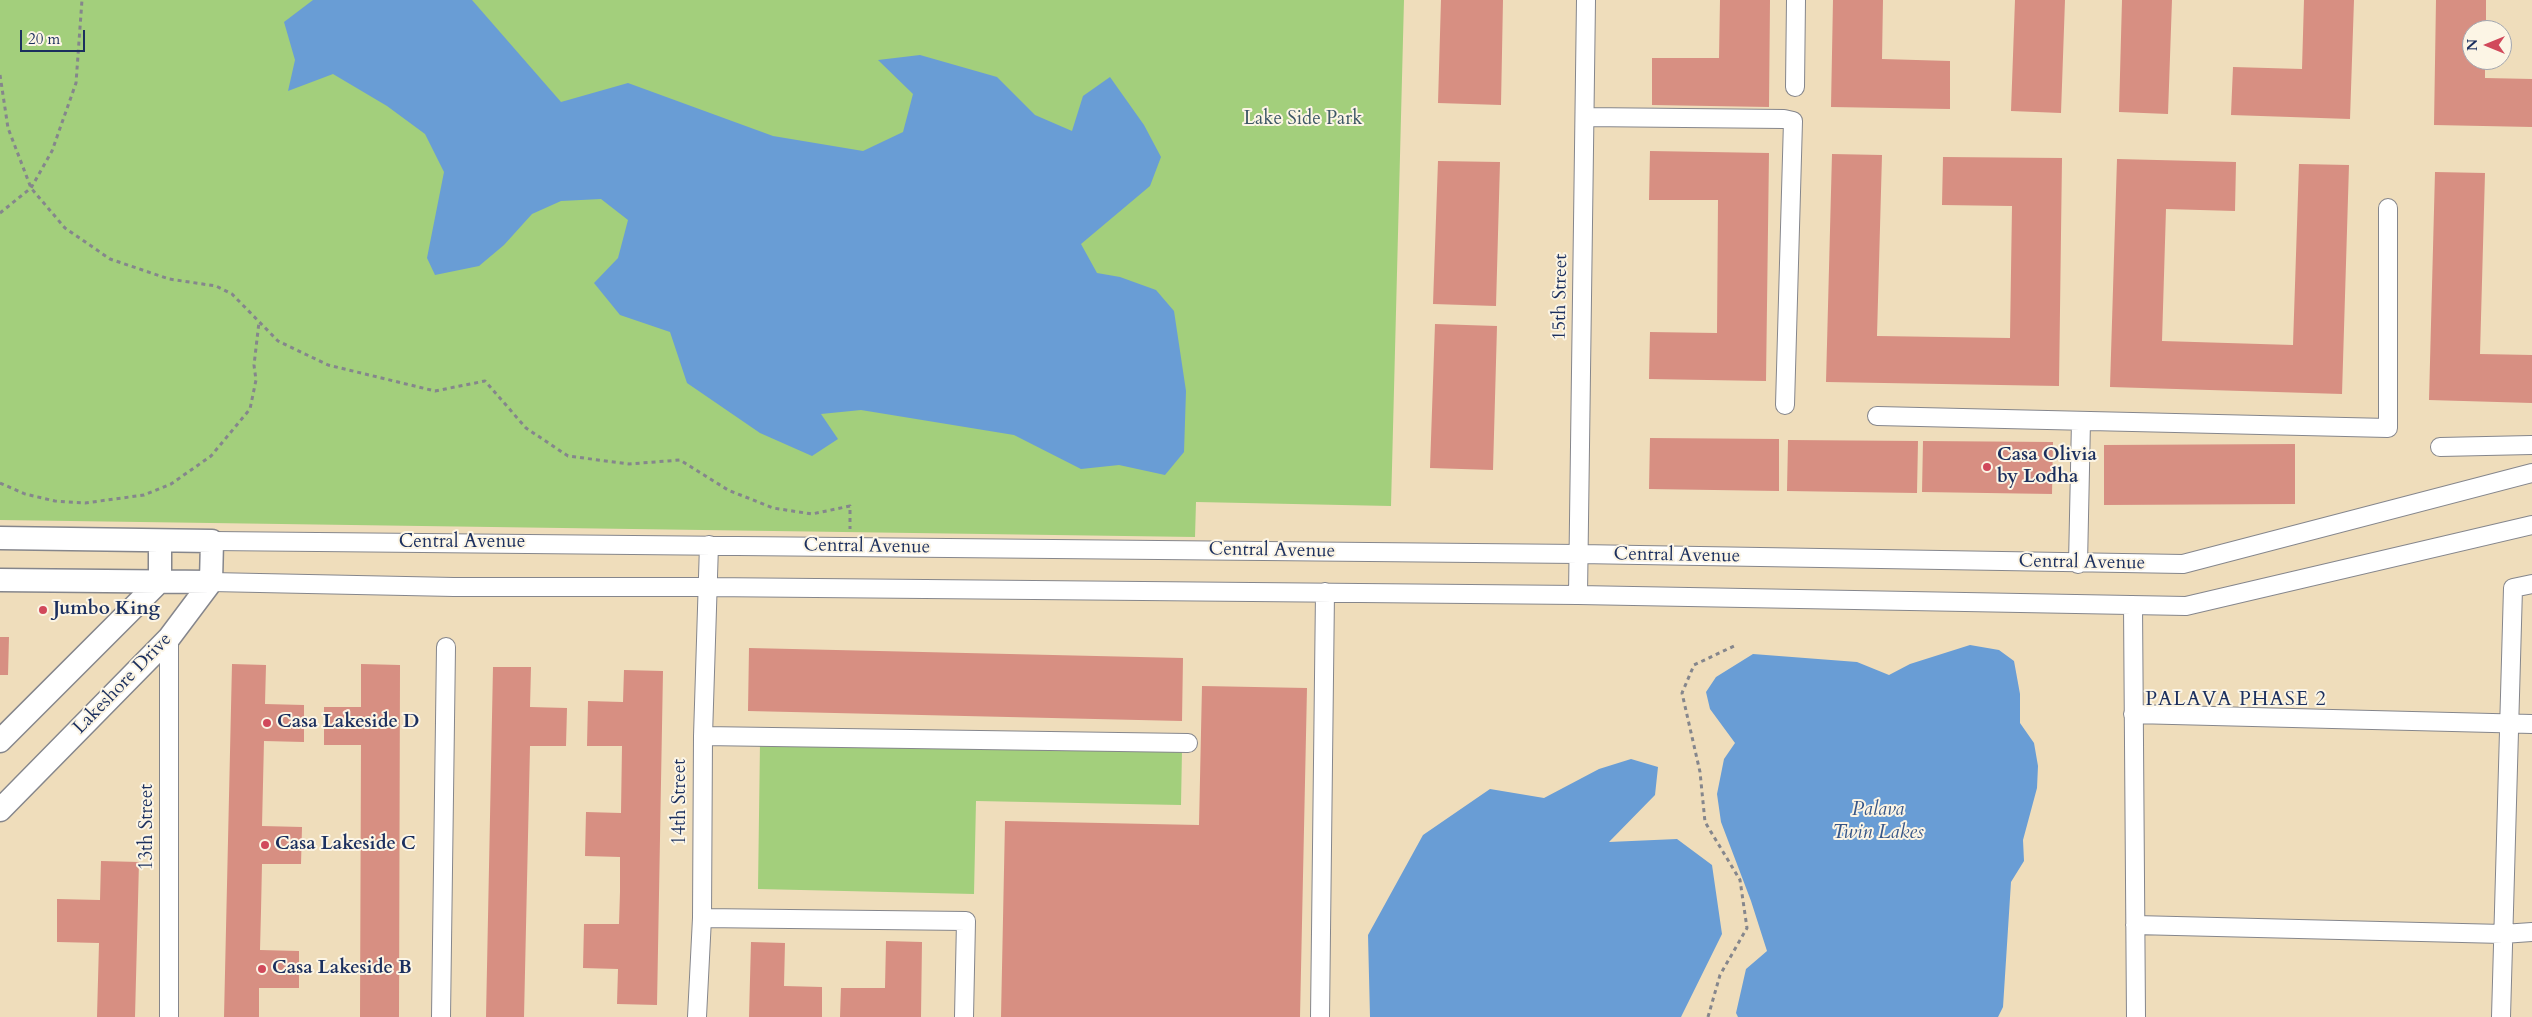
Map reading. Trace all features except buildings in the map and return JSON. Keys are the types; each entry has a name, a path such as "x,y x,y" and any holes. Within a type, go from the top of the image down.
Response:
{"street":[{"name":"15th Street","path":"1578,595 1586,0"},
{"path":"1795,87 1796,0"},
{"path":"1585,117 1784,119 1793,122 1785,405"},
{"path":"1877,416 2388,428 2388,208"},
{"path":"2078,564 2081,421"},
{"path":"2440,447 2532,445"},
{"name":"Central Avenue","path":"0,538 1579,554 2078,564 2183,564 2532,473"},
{"path":"0,580 454,587 707,587 1578,595 2186,606 2532,525"},
{"path":"0,742 160,581 160,541"},
{"path":"211,582 212,541"},
{"name":"14th Street","path":"697,1017 702,918 703,736 709,545"},
{"name":"Lakeshore Drive","path":"0,810 169,638 211,582"},
{"path":"2501,1017 2513,588 2532,584"},
{"path":"1320,1017 1325,592"},
{"path":"2133,605 2136,1017"},
{"name":"13th Street","path":"169,638 169,1017"},
{"path":"441,1017 446,647"},
{"path":"2134,714 2532,724"},
{"path":"703,736 1188,743"},
{"path":"702,918 966,921 964,1017"},
{"path":"2135,925 2503,934 2532,932"}],"path":[{"path":"0,213 31,188 52,151 76,82 82,0"},
{"path":"0,75 8,128 31,188 65,228 110,259 169,279 216,286 232,294 278,341 328,365 435,391 485,381 526,428 568,456 629,464 680,460 728,490 773,508 812,514 850,506 851,547"},
{"path":"0,482 25,494 55,501 85,503 144,495 171,484 211,456 250,409 256,380 254,365 259,322"},
{"path":"1708,1017 1720,976 1747,928 1740,880 1705,822 1697,757 1682,693 1694,665 1734,646"}],"green space":[{"name":"Lake Side Park","path":"0,0 1404,0 1391,506 1196,502 1195,537 0,520"},
{"path":"760,742 1182,750 1181,805 976,801 974,894 758,889"}],"water":[{"path":"313,0 472,0 561,102 628,83 773,136 863,151 903,132 913,94 878,60 920,55 997,77 1035,115 1072,131 1083,96 1110,77 1144,125 1161,157 1150,186 1081,244 1097,273 1120,277 1156,290 1174,311 1186,391 1184,452 1165,475 1119,465 1081,469 1014,435 861,410 821,414 838,439 812,456 760,433 687,383 670,332 620,315 594,283 618,258 628,220 601,199 561,201 532,214 504,245 479,266 435,275 427,258 444,172 425,134 387,106 333,74 288,91 295,60 284,22"},
{"name":"Palava Twin Lakes","path":"1970,645 1999,650 2014,661 2020,694 2020,723 2034,743 2038,766 2037,788 2023,840 2024,861 2011,882 2003,1007 1998,1017 1738,1017 1736,1013 1746,969 1767,951 1751,901 1721,822 1717,794 1724,759 1735,743 1710,709 1706,692 1716,677 1753,654 1857,662 1889,675 1910,664"},
{"path":"1631,759 1658,767 1655,795 1609,842 1677,839 1712,865 1722,934 1681,1017 1370,1017 1368,935 1423,835 1490,789 1544,798 1599,769"}],"place":[{"name":"Casa Olivia by Lodha","path":"1987,467"},
{"name":"Jumbo King","path":"43,610"},
{"name":"Casa Lakeside D","path":"267,723"},
{"name":"Casa Lakeside C","path":"265,845"},
{"name":"Casa Lakeside B","path":"262,969"}],"district":[{"name":"PALAVA PHASE 2","path":"2236,700"}]}
